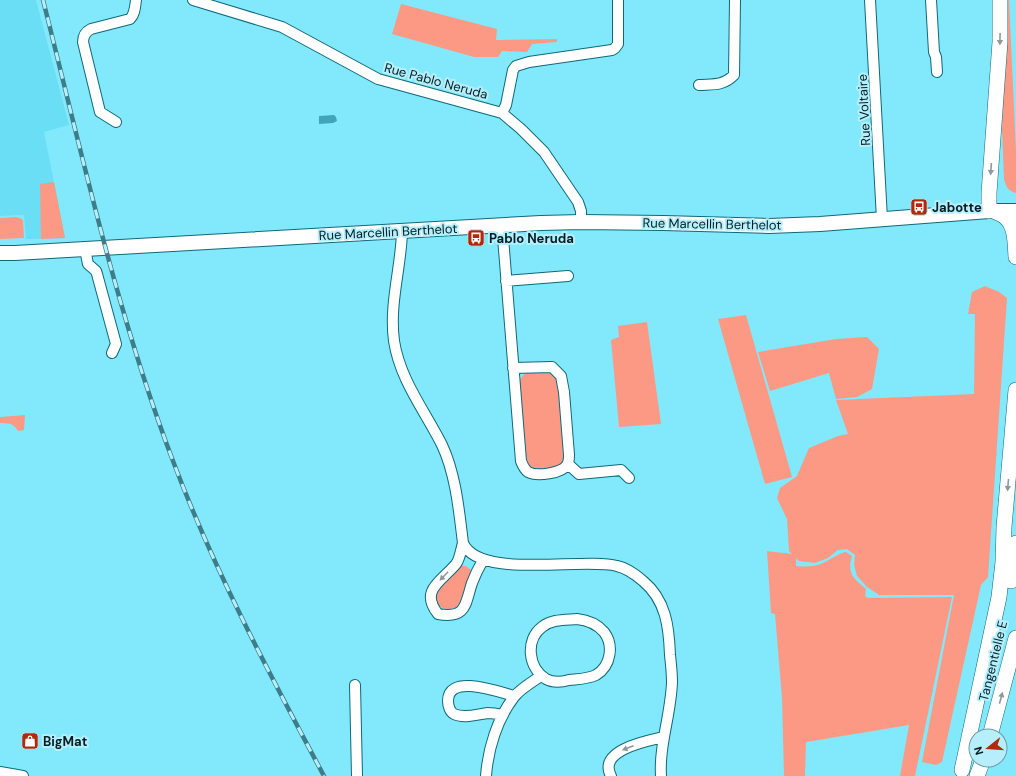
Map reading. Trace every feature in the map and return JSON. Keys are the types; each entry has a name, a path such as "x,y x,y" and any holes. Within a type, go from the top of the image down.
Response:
{"main road":[{"path":"1000,0 1000,42 989,193 991,211 1005,217 1012,224 1016,257"},
{"name":"Rue Marcellin Berthelot","path":"0,253 402,232 502,225 581,222 769,226 991,211 1016,211"},
{"path":"961,773 999,597 1016,390"},
{"name":"Tangentielle E","path":"961,773 978,722 1000,636 1010,586 1016,543"},
{"path":"992,728 1016,638"}],"street":[{"path":"116,122 100,112 82,42 86,32 130,19 135,11 136,0"},
{"name":"Rue Pablo Neruda","path":"193,0 282,27 378,79 502,113 521,129 544,152 578,202 581,222"},
{"path":"502,113 506,104 513,70 516,66 529,62 612,50 616,48 618,44 618,0"},
{"path":"699,85 721,84 728,81 734,75 735,0"},
{"name":"Rue Voltaire","path":"870,0 882,219"},
{"path":"931,0 934,52 938,72"},
{"path":"502,225 513,368 521,461 524,469 530,473 535,474 562,470 568,464 569,455 564,392 561,376 552,367 513,368"},
{"path":"402,232 392,307 394,341 398,358 408,384 442,446 450,468 466,548 482,560 522,565 600,563 625,568 645,582 655,594 663,608 669,635 672,683 659,776"},
{"path":"85,249 88,264 96,271 97,274 116,344 112,353"},
{"path":"506,281 568,276"},
{"path":"568,464 579,474 621,470 629,478"},
{"path":"464,543 457,563 433,588 430,597 432,606 438,614 446,615 462,611 466,605 472,584 482,560"},
{"path":"577,619 587,620 604,632 609,643 609,658 605,667 597,674 590,677 563,682 547,680 541,676 531,660 530,651 534,634 542,626 559,620 577,619"},
{"path":"486,776 487,760 490,748 503,715 514,696 541,676"},
{"path":"354,685 357,776"},
{"path":"503,715 488,713 470,716 455,714 450,711 448,704 450,691 454,688 465,686 514,696"},
{"path":"611,776 609,767 610,760 616,754 636,745 664,737"},
{"path":"0,772 23,776"}],"shaded area":[{"path":"0,0 36,0 69,125 44,132 65,238 26,239 24,215 0,216"},
{"path":"1006,0 1009,0 1016,151 1016,193 1008,188 1004,179 1002,129"},
{"path":"401,4 497,29 496,40 557,39 557,42 532,44 527,52 502,51 498,57 474,57 392,34"},
{"path":"334,115 337,121 333,123 319,124 319,116"},
{"path":"54,182 65,238 41,239 40,184"},
{"path":"17,217 23,221 24,238 0,239 0,218"},
{"path":"985,286 999,292 1007,298 988,577 981,585 942,762 936,765 922,762 954,595 879,595 867,587 857,576 854,565 855,555 847,549 838,550 828,558 815,563 799,561 796,558 796,566 815,566 846,552 852,556 850,567 852,575 866,589 865,596 868,598 952,597 915,776 900,776 909,725 806,742 805,776 784,776 782,698 775,614 771,613 767,551 792,554 789,551 787,519 777,498 780,488 797,476 809,448 838,436 848,434 836,400 974,394 975,314 968,314 972,292"},
{"path":"746,315 792,477 765,484 718,319"},
{"path":"647,322 661,424 619,427 611,340 619,337 618,326"},
{"path":"867,337 879,349 872,389 857,397 836,399 829,373 770,391 758,352 836,339"},
{"path":"550,370 556,375 558,385 564,457 560,466 557,468 544,470 528,467 526,461 518,386 520,380 526,373"},
{"path":"25,415 24,430 18,431 10,424 0,423 0,417"},
{"path":"461,566 466,566 471,570 464,599 458,606 447,609 442,608 436,601 435,596 437,590"}],"railway":[{"path":"43,0 86,174 117,290 134,347 173,461 206,542 243,621 324,776"}],"place":[{"name":"Jabotte","path":"919,207"},
{"name":"Pablo Neruda","path":"476,238"},
{"name":"BigMat","path":"30,741"}]}
